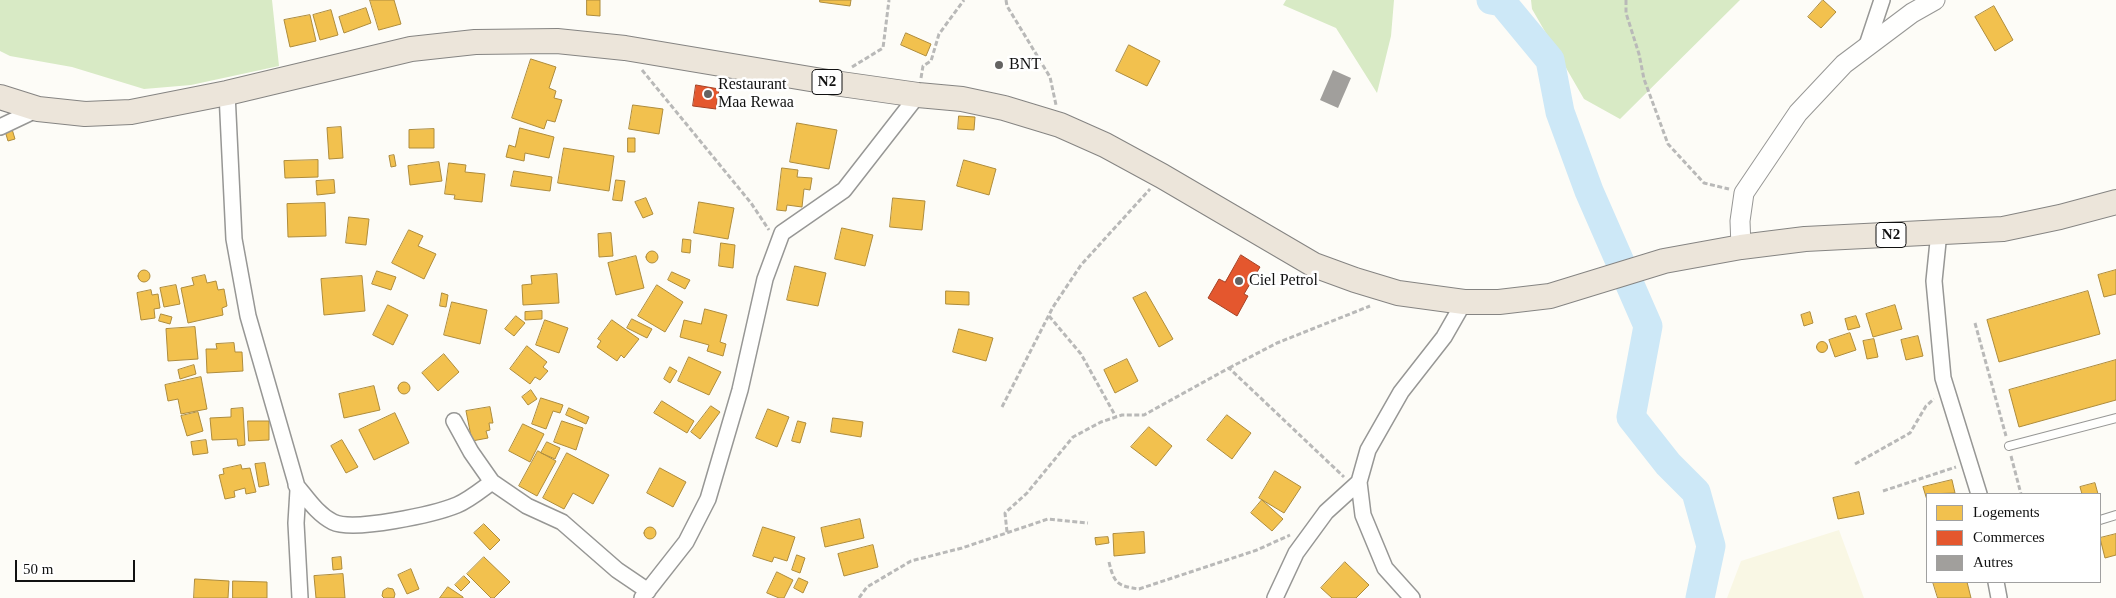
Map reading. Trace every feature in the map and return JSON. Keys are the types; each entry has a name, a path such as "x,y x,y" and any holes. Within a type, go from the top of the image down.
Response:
{"highway":[{"name":"N2","path":"0,97 38,109 85,114 131,112 227,93 411,49 466,43 557,40 625,48 834,83 970,100 1004,108 1060,125 1105,145 1314,265 1354,280 1398,293 1464,302 1499,302 1550,296 1664,261 1741,247 1805,239 2003,229 2060,217 2116,202"}],"street":[{"path":"1866,48 1882,0"},
{"path":"1741,247 1740,220 1744,193 1798,113 1844,64 1912,13 1934,0"},
{"path":"227,93 234,239 248,316 296,484 300,598"},
{"path":"454,421 471,452 492,482 527,506 562,522 645,594 686,542 708,499 740,390 765,280 782,233 844,190 918,95"},
{"path":"0,126 38,109"},
{"path":"1939,232 1934,281 1943,378 1979,493"},
{"path":"1275,598 1296,553 1329,507 1356,484 1368,450 1401,392 1444,337 1464,302"},
{"path":"296,484 314,507 334,523 360,525 394,521 457,505 492,482"},
{"path":"1356,484 1363,515 1386,568 1412,598"},
{"path":"1996,583 1999,598"}],"lane":[{"path":"2009,446 2116,418"},
{"path":"2101,520 2116,515"}],"path":[{"path":"834,83 850,68 882,48 889,0"},
{"path":"918,95 923,66 931,61 939,34 964,0"},
{"path":"1006,0 1007,6 1050,77 1060,125"},
{"path":"1626,0 1626,13 1639,54 1644,79 1668,144 1704,183 1744,193"},
{"path":"625,48 779,241"},
{"path":"1002,407 1049,316 1081,265 1162,176"},
{"path":"1006,532 1005,513 1027,493 1073,437 1100,422 1122,415 1144,415 1277,343 1398,293"},
{"path":"1049,316 1081,354 1116,417"},
{"path":"1975,323 2021,493"},
{"path":"1229,368 1356,484"},
{"path":"1855,464 1910,433 1926,406 1945,387"},
{"path":"1883,491 1969,462"},
{"path":"858,598 867,587 912,561 962,548 1048,519 1088,523"},
{"path":"1109,562 1113,579 1122,586 1139,589 1257,550 1297,530"}],"shaded area":[{"path":"1839,530 1864,598 1727,598 1741,561"}],"green space":[{"path":"0,0 272,0 279,66 191,85 144,89 72,67 10,56 0,51"},
{"path":"1286,0 1394,0 1391,36 1377,93 1336,28 1283,5"},
{"path":"1531,0 1740,0 1620,119 1584,99 1532,9"}],"building: Logements":[{"path":"370,0 394,0 401,24 379,30"},
{"path":"587,0 600,0 600,16 587,15"},
{"path":"820,0 851,0 850,6 820,2"},
{"path":"1823,0 1836,12 1821,28 1808,17"},
{"path":"1994,6 2013,40 1995,51 1975,17"},
{"path":"366,8 371,23 344,33 339,17"},
{"path":"331,10 338,35 320,40 313,15"},
{"path":"310,15 316,41 290,47 284,20"},
{"path":"906,33 931,44 926,56 901,45"},
{"path":"1129,45 1160,61 1147,86 1116,71"},
{"path":"531,59 556,67 549,88 556,91 554,98 562,100 555,122 547,120 544,129 512,118"},
{"path":"633,105 663,109 659,134 629,129"},
{"path":"959,116 975,117 974,130 958,129"},
{"path":"797,123 837,130 829,169 790,162"},
{"path":"341,127 343,158 329,159 327,128"},
{"path":"520,128 554,137 549,158 525,153 524,161 506,157 509,145 515,147"},
{"path":"12,129 15,139 8,141 5,131"},
{"path":"434,129 434,148 409,148 409,130"},
{"path":"628,138 635,138 635,152 628,152"},
{"path":"564,148 614,156 609,191 558,183"},
{"path":"394,155 396,166 391,167 389,156"},
{"path":"318,160 318,177 285,178 284,161"},
{"path":"964,160 996,169 989,195 957,186"},
{"path":"439,162 442,181 410,185 408,166"},
{"path":"449,163 466,165 465,172 485,174 482,202 454,199 455,195 445,194"},
{"path":"782,168 798,170 797,177 812,178 810,190 804,189 802,207 787,205 786,211 777,210"},
{"path":"514,171 552,177 550,191 511,186"},
{"path":"334,180 335,193 317,195 316,181"},
{"path":"616,180 625,181 622,201 613,200"},
{"path":"646,198 653,214 643,218 635,202"},
{"path":"893,198 925,201 922,230 890,227"},
{"path":"699,202 734,208 728,239 694,233"},
{"path":"325,203 326,236 288,237 287,204"},
{"path":"349,217 369,219 366,245 346,243"},
{"path":"842,228 873,235 865,266 835,259"},
{"path":"409,230 423,236 418,246 436,254 424,279 392,263"},
{"path":"611,233 613,256 599,257 598,234"},
{"path":"683,239 691,240 690,253 682,252"},
{"path":"721,243 735,245 733,268 719,266"},
{"path":"650,251 654,251 658,257 654,263 650,263 646,259 646,255"},
{"path":"636,256 644,288 616,295 608,263"},
{"path":"795,266 826,273 818,306 787,300"},
{"path":"142,270 146,270 150,276 146,282 142,282 138,278 138,274"},
{"path":"2116,270 2116,294 2104,297 2098,275"},
{"path":"377,271 396,277 391,290 372,284"},
{"path":"672,272 690,280 685,289 668,280"},
{"path":"557,274 559,303 523,305 522,285 532,284 531,276"},
{"path":"205,275 207,283 216,281 218,290 224,289 227,306 222,308 223,315 188,323 181,288 194,285 192,278"},
{"path":"362,276 365,311 324,315 321,279"},
{"path":"176,285 180,304 164,307 160,288"},
{"path":"657,285 683,302 665,332 638,316"},
{"path":"151,290 152,295 158,294 160,308 154,309 155,318 141,320 137,293"},
{"path":"946,291 969,292 969,305 946,304"},
{"path":"2088,291 2100,334 1999,362 1987,320"},
{"path":"1146,292 1173,339 1159,347 1133,298"},
{"path":"442,293 448,295 446,307 440,306"},
{"path":"452,302 487,310 480,344 444,335"},
{"path":"388,305 408,315 393,345 373,335"},
{"path":"1895,305 1902,329 1873,337 1866,314"},
{"path":"705,309 727,315 720,342 726,344 723,356 707,351 709,345 680,337 684,320 701,324"},
{"path":"542,311 542,319 525,320 525,312"},
{"path":"1810,312 1813,323 1804,326 1801,315"},
{"path":"161,314 172,317 170,324 159,321"},
{"path":"516,316 525,323 514,336 505,329"},
{"path":"1856,316 1860,327 1848,330 1845,319"},
{"path":"632,319 652,329 647,338 627,328"},
{"path":"545,320 568,328 559,353 536,345"},
{"path":"612,320 639,339 624,358 621,355 617,361 597,347 601,341 598,339"},
{"path":"195,327 198,359 168,361 166,329"},
{"path":"959,329 993,338 986,361 953,352"},
{"path":"1850,333 1856,350 1835,357 1829,340"},
{"path":"1918,336 1923,356 1906,360 1901,340"},
{"path":"1874,339 1878,357 1867,359 1863,341"},
{"path":"1820,342 1824,342 1827,347 1826,351 1820,352 1817,349 1817,345"},
{"path":"234,343 235,352 242,352 243,371 207,373 206,349 217,349 216,344"},
{"path":"527,346 547,362 543,367 548,371 540,380 535,377 530,384 510,369"},
{"path":"444,354 459,372 438,391 422,373"},
{"path":"689,357 721,372 709,395 678,381"},
{"path":"1127,359 1138,381 1115,393 1104,370"},
{"path":"2116,360 2116,400 2019,427 2009,390"},
{"path":"194,365 196,374 180,379 178,370"},
{"path":"670,367 677,371 670,383 664,379"},
{"path":"201,377 207,409 181,414 178,399 168,401 165,385"},
{"path":"402,382 406,382 410,388 406,394 402,394 398,390 398,386"},
{"path":"374,386 380,410 344,418 339,394"},
{"path":"531,390 537,399 528,405 522,397"},
{"path":"541,398 563,405 560,413 553,411 546,429 532,424"},
{"path":"662,401 694,421 687,433 654,413"},
{"path":"711,406 720,412 700,439 691,432"},
{"path":"490,407 493,423 489,423 490,430 486,431 488,438 472,441 466,411"},
{"path":"243,408 245,445 238,446 237,439 212,440 210,418 231,417 231,409"},
{"path":"569,408 589,417 586,424 566,415"},
{"path":"768,409 789,417 777,447 756,438"},
{"path":"198,412 203,431 187,436 181,416"},
{"path":"395,413 409,443 374,460 359,430"},
{"path":"1227,415 1251,433 1232,459 1207,440"},
{"path":"833,418 863,422 861,437 831,432"},
{"path":"248,421 269,421 269,440 249,441"},
{"path":"562,421 583,428 576,450 554,442"},
{"path":"798,421 806,423 800,443 792,441"},
{"path":"523,424 544,434 530,462 509,451"},
{"path":"1149,427 1172,446 1156,466 1131,447"},
{"path":"206,440 208,453 193,455 191,442"},
{"path":"342,440 358,467 346,473 331,446"},
{"path":"547,442 560,448 555,459 541,453"},
{"path":"538,451 556,461 537,496 519,486"},
{"path":"567,453 609,475 593,504 573,493 564,509 543,498"},
{"path":"265,463 269,485 259,487 255,464"},
{"path":"241,465 242,469 250,468 256,492 246,494 245,488 234,491 235,497 225,499 219,475 224,474 223,469"},
{"path":"660,468 686,482 673,507 647,493"},
{"path":"1275,471 1301,487 1284,513 1259,498"},
{"path":"1952,480 1955,493 1926,493 1926,497 1923,487"},
{"path":"2095,483 2098,493 2082,493 2080,487"},
{"path":"1859,492 1864,514 1838,519 1833,498"},
{"path":"1262,500 1283,519 1272,531 1251,513"},
{"path":"860,519 864,538 825,547 821,528"},
{"path":"484,524 500,540 490,550 474,533"},
{"path":"648,527 652,527 656,533 652,539 648,539 644,535 644,531"},
{"path":"763,527 795,537 787,561 774,557 772,562 753,556"},
{"path":"1144,532 1145,553 1114,556 1113,534"},
{"path":"2116,534 2116,555 2105,558 2101,538"},
{"path":"1108,537 1109,543 1096,545 1095,538"},
{"path":"873,545 878,567 844,576 838,554"},
{"path":"797,555 805,558 800,573 792,570"},
{"path":"341,557 342,569 333,570 332,558"},
{"path":"484,557 510,582 494,598 491,598 467,574"},
{"path":"1345,562 1369,585 1356,598 1332,598 1321,588"},
{"path":"411,569 419,589 407,594 398,575"},
{"path":"777,572 793,580 784,598 767,593"},
{"path":"343,574 345,598 316,598 314,576"},
{"path":"464,576 470,582 461,591 455,585"},
{"path":"799,578 808,582 803,593 794,588"},
{"path":"195,579 229,581 228,598 194,598"},
{"path":"233,581 267,582 267,598 233,598"},
{"path":"1933,583 1967,583 1971,598 1938,598"},
{"path":"448,587 463,597 463,598 440,598"},
{"path":"388,588 393,589 394,598 384,598 382,596 383,591"}],"building: Commerces":[{"path":"696,85 719,89 716,109 693,106"},
{"path":"1241,255 1260,267 1244,294 1248,296 1237,316 1208,298 1219,279 1225,282"}],"building: Autres":[{"path":"1333,70 1351,78 1338,108 1320,100"}],"waterway":[{"path":"1491,0 1502,2 1550,60 1560,112 1589,191 1648,326 1631,417 1668,464 1696,492 1711,546 1700,598"}],"place":[{"name":"BNT","path":"999,65"},
{"name":"Restaurant Maa Rewaa","path":"708,94"},
{"name":"Ciel Petrol","path":"1239,281"}]}
